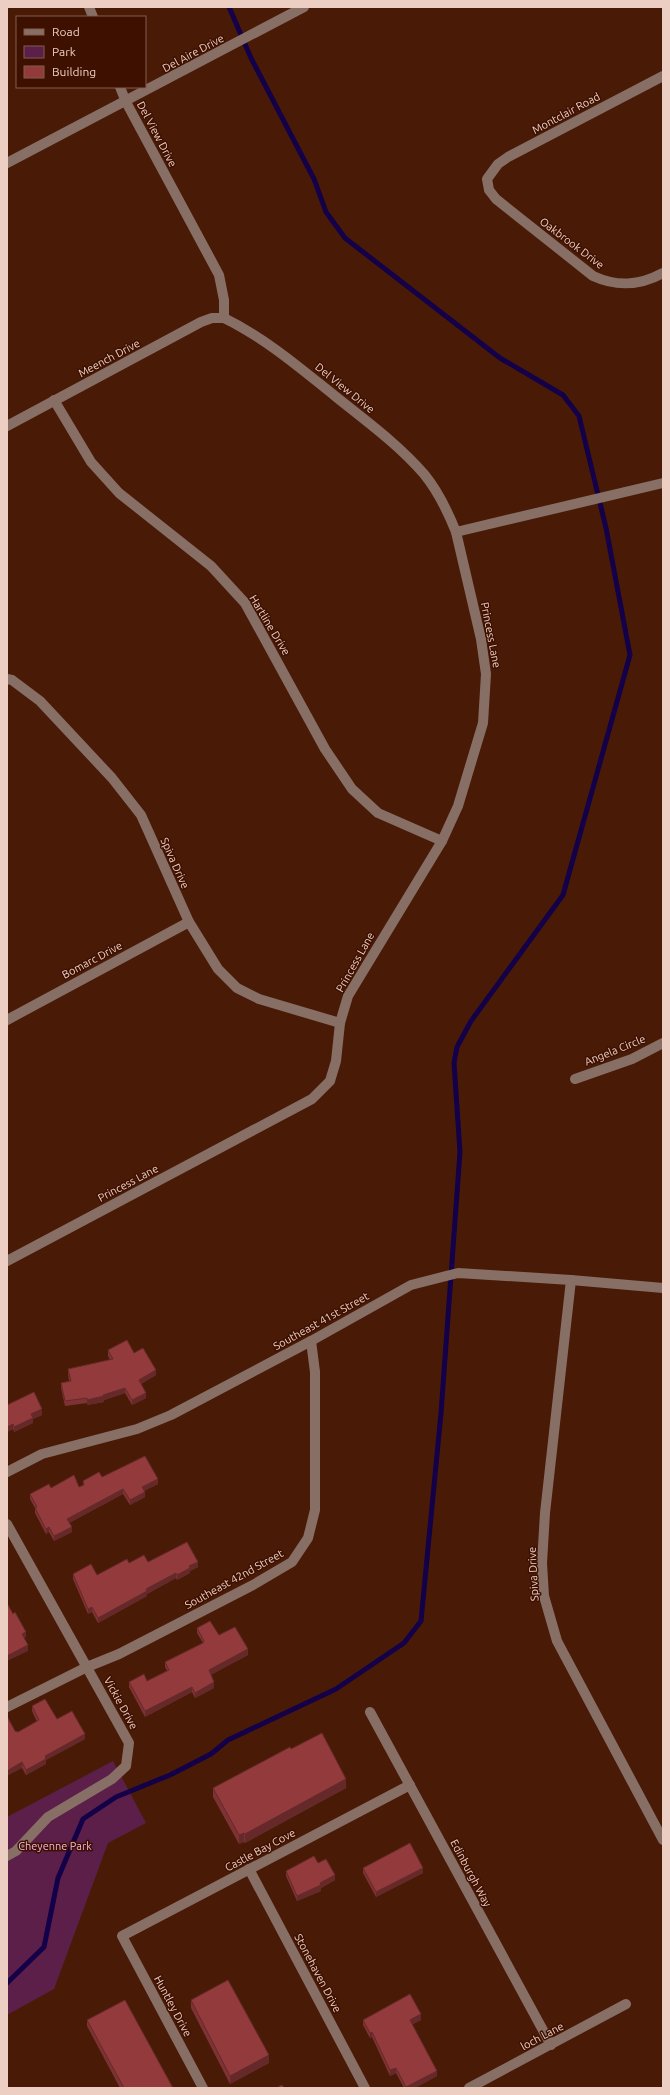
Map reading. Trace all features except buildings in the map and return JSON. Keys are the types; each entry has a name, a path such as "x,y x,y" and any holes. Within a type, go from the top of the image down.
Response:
{"street":[{"name":"Del Aire Drive","path":"7,162 126,102 304,7"},
{"name":"Montclair Road","path":"487,178 498,164 508,157 663,76"},
{"name":"Del View Drive","path":"120,88 126,102 219,275 224,300 224,318 249,330 288,358 391,441 425,475 445,507 456,532"},
{"name":"Oakbrook Drive","path":"487,178 489,190 496,199 593,276 608,283 626,284 655,278 663,273"},
{"name":"Meench Drive","path":"7,426 201,322 212,318 224,318"},
{"name":"Hartline Drive","path":"54,400 91,462 119,493 211,566 245,603 325,749 352,789 378,813 442,841"},
{"path":"456,532 663,483"},
{"name":"Princess Lane","path":"7,1261 312,1099 330,1081 336,1061 340,1023 348,996 361,972 442,841 458,806 483,723 486,674 481,638 456,532"},
{"name":"Spiva Drive","path":"7,679 12,680 40,701 112,778 140,815 189,922 218,969 237,988 259,999 340,1023"},
{"name":"Bomarc Drive","path":"7,1020 189,922"},
{"name":"Angela Circle","path":"575,1078 632,1058 663,1043"},
{"name":"Southeast 41st Street","path":"7,1472 42,1454 137,1429 171,1415 311,1341 411,1285 458,1273 571,1280 663,1288"},
{"name":"Spiva Drive","path":"571,1280 545,1513 542,1563 544,1596 557,1642 663,1840"},
{"name":"Southeast 42nd Street","path":"7,1707 87,1667 120,1654 253,1585 292,1562 308,1538 315,1510 314,1372 311,1341"},
{"name":"Vickie Drive","path":"7,1524 129,1743 126,1766 112,1779 48,1817 16,1851 7,1856"},
{"name":"Edinburgh Way","path":"370,1712 550,2045"},
{"name":"Castle Bay Cove","path":"122,1936 410,1785"},
{"name":"Stonehaven Drive","path":"249,1869 365,2088"},
{"name":"Huntley Drive","path":"122,1936 203,2088"},
{"name":"loch Lane","path":"469,2088 626,2004"}],"green space":[{"name":"Cheyenne Park","path":"113,1761 146,1823 108,1843 54,1989 7,2015 7,1817"}],"waterway":[{"path":"7,1983 44,1947 58,1878 83,1819 116,1797 170,1775 211,1754 228,1740 336,1689 404,1643 421,1621 441,1413 460,1152 454,1063 457,1047 471,1021 563,895 630,655 606,528 579,416 563,395 500,358 345,238 326,212 314,179 251,58 229,7"}]}
